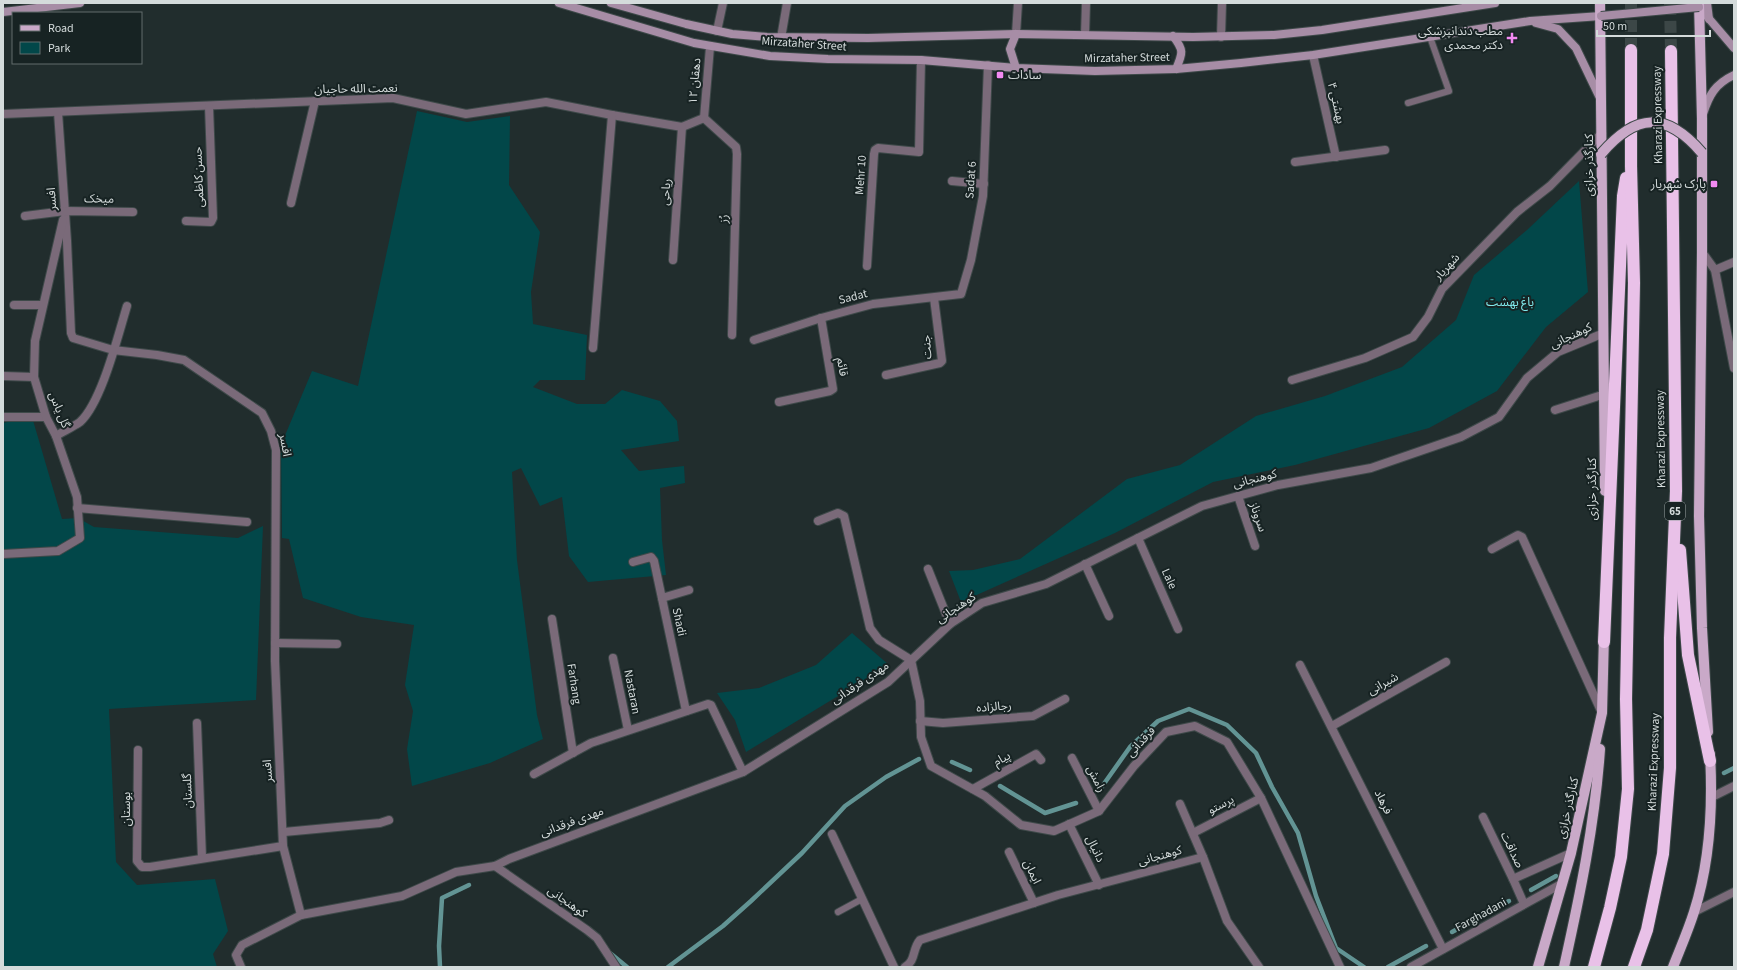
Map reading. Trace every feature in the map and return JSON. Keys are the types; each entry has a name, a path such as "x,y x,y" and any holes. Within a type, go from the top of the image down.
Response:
{"highway":[{"path":"1594,967 1610,908 1621,857 1628,789 1626,699 1634,283 1631,147 1631,50"},
{"name":"Kharazi Expressway","path":"1634,967 1647,930 1663,854 1670,768 1670,638 1676,491 1671,50"},
{"path":"1604,642 1623,196 1631,147"},
{"path":"1676,491 1688,655 1710,760"}],"main road":[{"path":"3,12 80,3"},
{"name":"Mirzataher Street","path":"559,3 629,25 710,46 770,56 828,59 921,60 1016,68 1095,71 1176,69 1313,55 1530,21 1601,16 1702,4"},
{"name":"Mirzataher Street","path":"611,3 717,31 732,34 781,38 868,38 1016,34 1221,37 1274,35 1322,30 1495,3"},
{"name":"کنارگذر خرازی","path":"1538,967 1571,853 1602,714 1604,642 1605,394 1600,3"},
{"path":"1702,4 1709,19 1734,48"},
{"path":"1673,967 1694,912 1702,879 1712,797 1702,628 1699,516 1702,252 1702,4"},
{"path":"1530,21 1558,29 1576,48 1601,101"},
{"path":"1016,34 1010,49 1016,68"},
{"path":"1173,36 1182,47 1182,56 1176,69"},
{"path":"1702,119 1710,94 1720,83 1734,75"},
{"path":"1601,154 1615,138 1627,129 1649,122 1669,126 1689,138 1702,153"},
{"path":"1564,967 1586,868 1597,798 1602,714"}],"street":[{"path":"717,31 723,3"},
{"path":"781,38 787,3"},
{"path":"1016,34 1018,3"},
{"path":"1085,35 1086,3"},
{"path":"1221,37 1222,3"},
{"name":"دهقان ۱۲","path":"704,118 710,46"},
{"name":"بهشتی ۴","path":"1313,55 1336,157"},
{"name":"Mehr 10","path":"867,266 875,150 878,148 919,152 921,60"},
{"name":"Sadat 6","path":"961,294 971,260 984,184 988,65"},
{"name":"نعمت الله حاجیان","path":"3,114 393,98 466,114 546,102 682,127"},
{"path":"291,204 315,101"},
{"name":"حسن کاظمی","path":"186,221 211,222 213,218 209,106"},
{"name":"افسر","path":"58,112 65,211 71,334 76,340 113,350 184,360 262,414 271,431 276,450 275,643 278,732 284,832 283,846 301,915"},
{"path":"593,348 612,115"},
{"path":"682,127 704,118"},
{"name":"رُز","path":"704,118 736,147 738,154 732,335"},
{"name":"ریاحی","path":"673,260 682,127"},
{"name":"شهریار","path":"1292,380 1365,358 1413,337 1428,317 1442,289 1517,212 1550,186 1602,132"},
{"path":"1295,162 1385,150"},
{"path":"952,181 984,184"},
{"name":"میخک","path":"25,216 65,211 133,212"},
{"name":"گل یاس","path":"3,554 58,550 80,538 77,497 56,436 46,418 34,377 35,341 42,305 65,211"},
{"path":"1702,252 1715,270 1734,365"},
{"path":"1715,270 1734,262"},
{"name":"Sadat","path":"754,340 821,318 873,304 961,294"},
{"name":"جنت","path":"886,375 940,363 942,361 934,298"},
{"path":"14,305 42,305"},
{"path":"56,436 80,422 88,411 104,380 127,306"},
{"name":"قائم","path":"779,402 830,391 833,389 821,318"},
{"name":"کوهنجانی","path":"911,660 950,624 982,603 1046,584 1202,506 1278,485 1371,468 1461,437 1499,417 1527,378 1558,352 1604,334"},
{"path":"3,376 34,377"},
{"path":"1554,410 1605,394"},
{"path":"3,417 46,418"},
{"name":"سروناز","path":"1238,496 1255,546"},
{"path":"78,508 247,522"},
{"path":"818,521 838,513 844,516 870,628 879,640 911,660 920,701 920,720"},
{"path":"1492,549 1518,535 1522,537 1602,714"},
{"name":"Lale","path":"1138,538 1178,629"},
{"name":"Shadi","path":"633,562 651,557 653,559 686,711"},
{"path":"1085,564 1109,616"},
{"path":"928,569 950,624"},
{"path":"662,598 689,590"},
{"name":"Farhang","path":"552,619 573,753"},
{"path":"275,643 337,644"},
{"name":"Nastaran","path":"613,658 628,730"},
{"name":"مهدی فرقدانی","path":"241,967 236,955 242,945 301,915 402,896 456,872 495,866 516,856 743,772 888,682 911,660"},
{"name":"شیرانی","path":"1332,726 1446,662"},
{"name":"فرهاد","path":"1300,665 1443,949"},
{"name":"رجالزاده","path":"920,720 943,723 1033,716 1065,699"},
{"path":"534,774 591,743 704,704 711,705 743,772"},
{"name":"فرقدانی","path":"920,720 921,737 931,766 985,796 1021,825 1054,831 1099,811 1134,766 1166,732 1195,726 1227,742 1261,798 1340,967"},
{"name":"گلستان","path":"198,723 202,858"},
{"name":"بوستان","path":"138,750 138,861 142,867 150,867 202,858"},
{"name":"پیام","path":"973,789 1036,754 1041,760"},
{"name":"رامش","path":"1072,758 1099,811"},
{"path":"1712,797 1734,786"},
{"name":"پرستو","path":"1193,833 1261,798"},
{"path":"1180,804 1203,857 1227,921 1259,967"},
{"name":"صداقت","path":"1483,817 1513,879 1571,853"},
{"path":"284,832 380,823 389,820"},
{"name":"دانیال","path":"1069,824 1099,885"},
{"path":"832,834 894,967"},
{"path":"202,858 283,846"},
{"name":"ایمان","path":"1009,852 1034,903"},
{"name":"کوهنجانی","path":"905,967 913,959 915,947 920,940 1034,903 1203,857"},
{"name":"کوهنجانی","path":"495,866 597,938 616,967"},
{"path":"1513,879 1524,904"},
{"name":"Farghadani","path":"1410,967 1563,883"},
{"path":"1694,912 1734,892"}],"lane":[{"path":"1408,103 1449,91 1430,37"},
{"path":"838,912 862,899"}],"green space":[{"path":"417,111 467,122 510,116 509,185 540,232 531,292 533,324 587,335 585,380 540,380 533,387 577,404 605,404 622,390 660,401 677,421 679,441 621,450 639,471 684,466 685,483 660,488 662,540 666,575 588,582 569,556 562,497 540,506 521,468 512,472 517,560 537,715 543,739 490,763 412,786 407,749 413,711 405,685 414,625 361,617 303,598 289,539 282,538 281,445 312,371 358,386"},
{"name":"باغ بهشت","path":"1579,181 1588,292 1546,327 1497,391 1429,428 1295,465 1213,482 1115,533 961,602 949,571 973,570 1020,559 1127,479 1180,465 1256,416 1325,396 1402,367 1456,320 1474,275 1527,230"},
{"path":"32,417 62,519 78,518 94,527 238,538 263,526 256,700 109,709 116,862 137,885 215,879 228,931 213,954 217,967 3,967 3,423"},
{"path":"852,633 889,665 746,752 735,720 717,693 759,688 816,665"}],"waterway":[{"path":"1101,788 1130,747 1158,721 1189,709 1227,725 1256,753 1272,787 1298,833 1316,896 1336,948 1364,967"},
{"path":"668,967 723,926 751,901 802,853 845,806 886,777 919,759"},
{"path":"952,762 970,770"},
{"path":"1724,773 1734,768"},
{"path":"1000,786 1045,813 1076,803"},
{"path":"1531,890 1556,876"},
{"path":"440,967 439,946 442,898 469,885"},
{"path":"1452,932 1509,901"},
{"path":"1388,967 1426,946"},
{"path":"610,953 627,967"}],"tunnel":[{"path":"1631,3 1631,50"},
{"path":"1670,3 1671,51"}],"place":[{"name":"مطب دندانپزشکی دکتر محمدی","path":"1512,38"},
{"name":"سادات","path":"1000,75"},
{"name":"پارک شهریار","path":"1714,184"}]}
